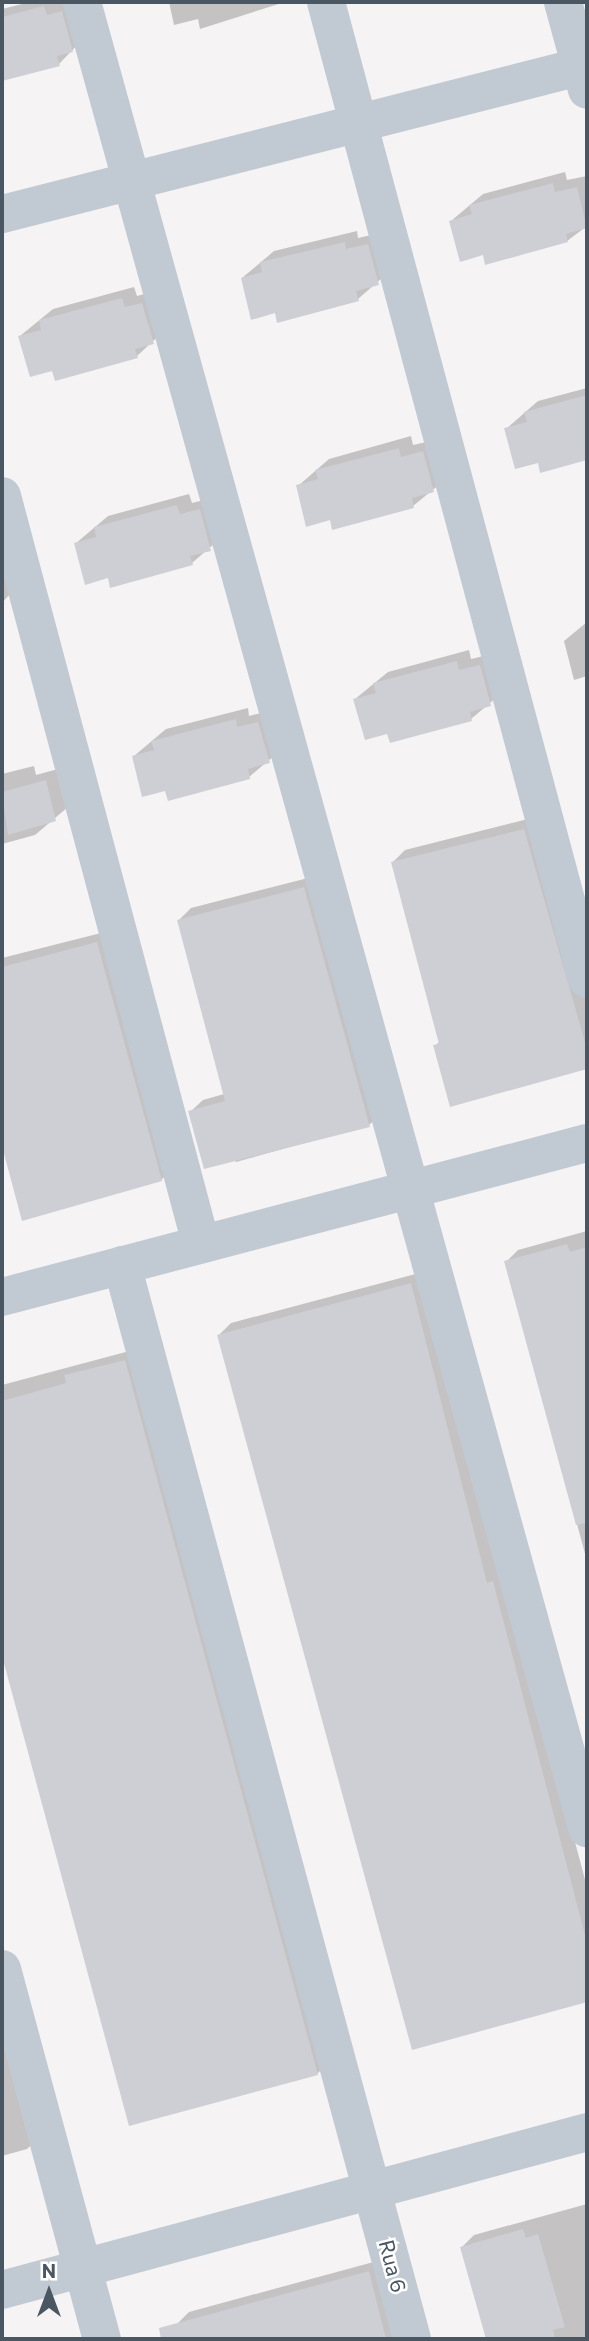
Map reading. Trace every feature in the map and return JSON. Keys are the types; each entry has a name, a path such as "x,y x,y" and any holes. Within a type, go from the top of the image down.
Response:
{"street":[{"path":"82,2 587,1828"},
{"path":"326,2 587,979"},
{"path":"2,214 130,178 359,121 585,74 563,2"},
{"path":"2,496 201,1244"},
{"path":"2,1297 410,1187 587,1143"},
{"name":"Rua 6","path":"122,1265 412,2339"},
{"path":"2,1969 102,2339"},
{"path":"2,2290 373,2193 587,2132"}],"building":[{"path":"44,6 47,15 62,11 73,52 57,56 60,66 2,81 2,17"},
{"path":"553,183 555,192 577,187 587,228 566,234 568,242 485,265 483,255 460,262 449,221 472,214 469,205"},
{"path":"345,242 346,249 368,244 379,285 356,291 359,301 277,323 275,313 251,320 241,278 262,272 260,262"},
{"path":"122,298 125,307 142,303 154,344 135,349 138,358 55,381 52,371 30,377 18,336 41,330 39,320"},
{"path":"587,395 587,460 540,473 538,463 515,469 504,428 527,422 524,412"},
{"path":"399,448 401,457 423,451 434,492 412,498 414,508 332,530 330,520 306,527 296,485 318,479 315,470"},
{"path":"177,505 180,514 200,509 211,551 190,556 193,565 110,588 108,578 85,585 74,543 96,537 94,527"},
{"path":"457,661 459,670 480,665 491,706 470,712 472,721 390,743 387,734 365,740 353,699 376,693 373,683"},
{"path":"236,719 237,727 258,722 270,763 248,769 250,779 168,801 165,791 142,797 132,756 154,750 151,741"},
{"path":"46,780 56,821 8,835 2,792"},
{"path":"524,829 587,1049 587,1069 450,1107 433,1045 439,1044 391,862"},
{"path":"304,887 370,1127 204,1169 188,1111 225,1101 177,920"},
{"path":"97,942 162,1181 22,1221 2,1146 2,967"},
{"path":"567,1244 570,1252 587,1247 587,1523 576,1525 504,1261"},
{"path":"411,1283 487,1583 493,1581 587,1943 587,2002 412,2050 217,1335"},
{"path":"125,1360 318,2075 129,2126 2,1656 2,1401 66,1383 64,1375"},
{"path":"523,2229 526,2238 538,2234 565,2327 553,2330 555,2339 486,2339 460,2247"},
{"path":"369,2271 386,2339 161,2339 159,2328"}]}
